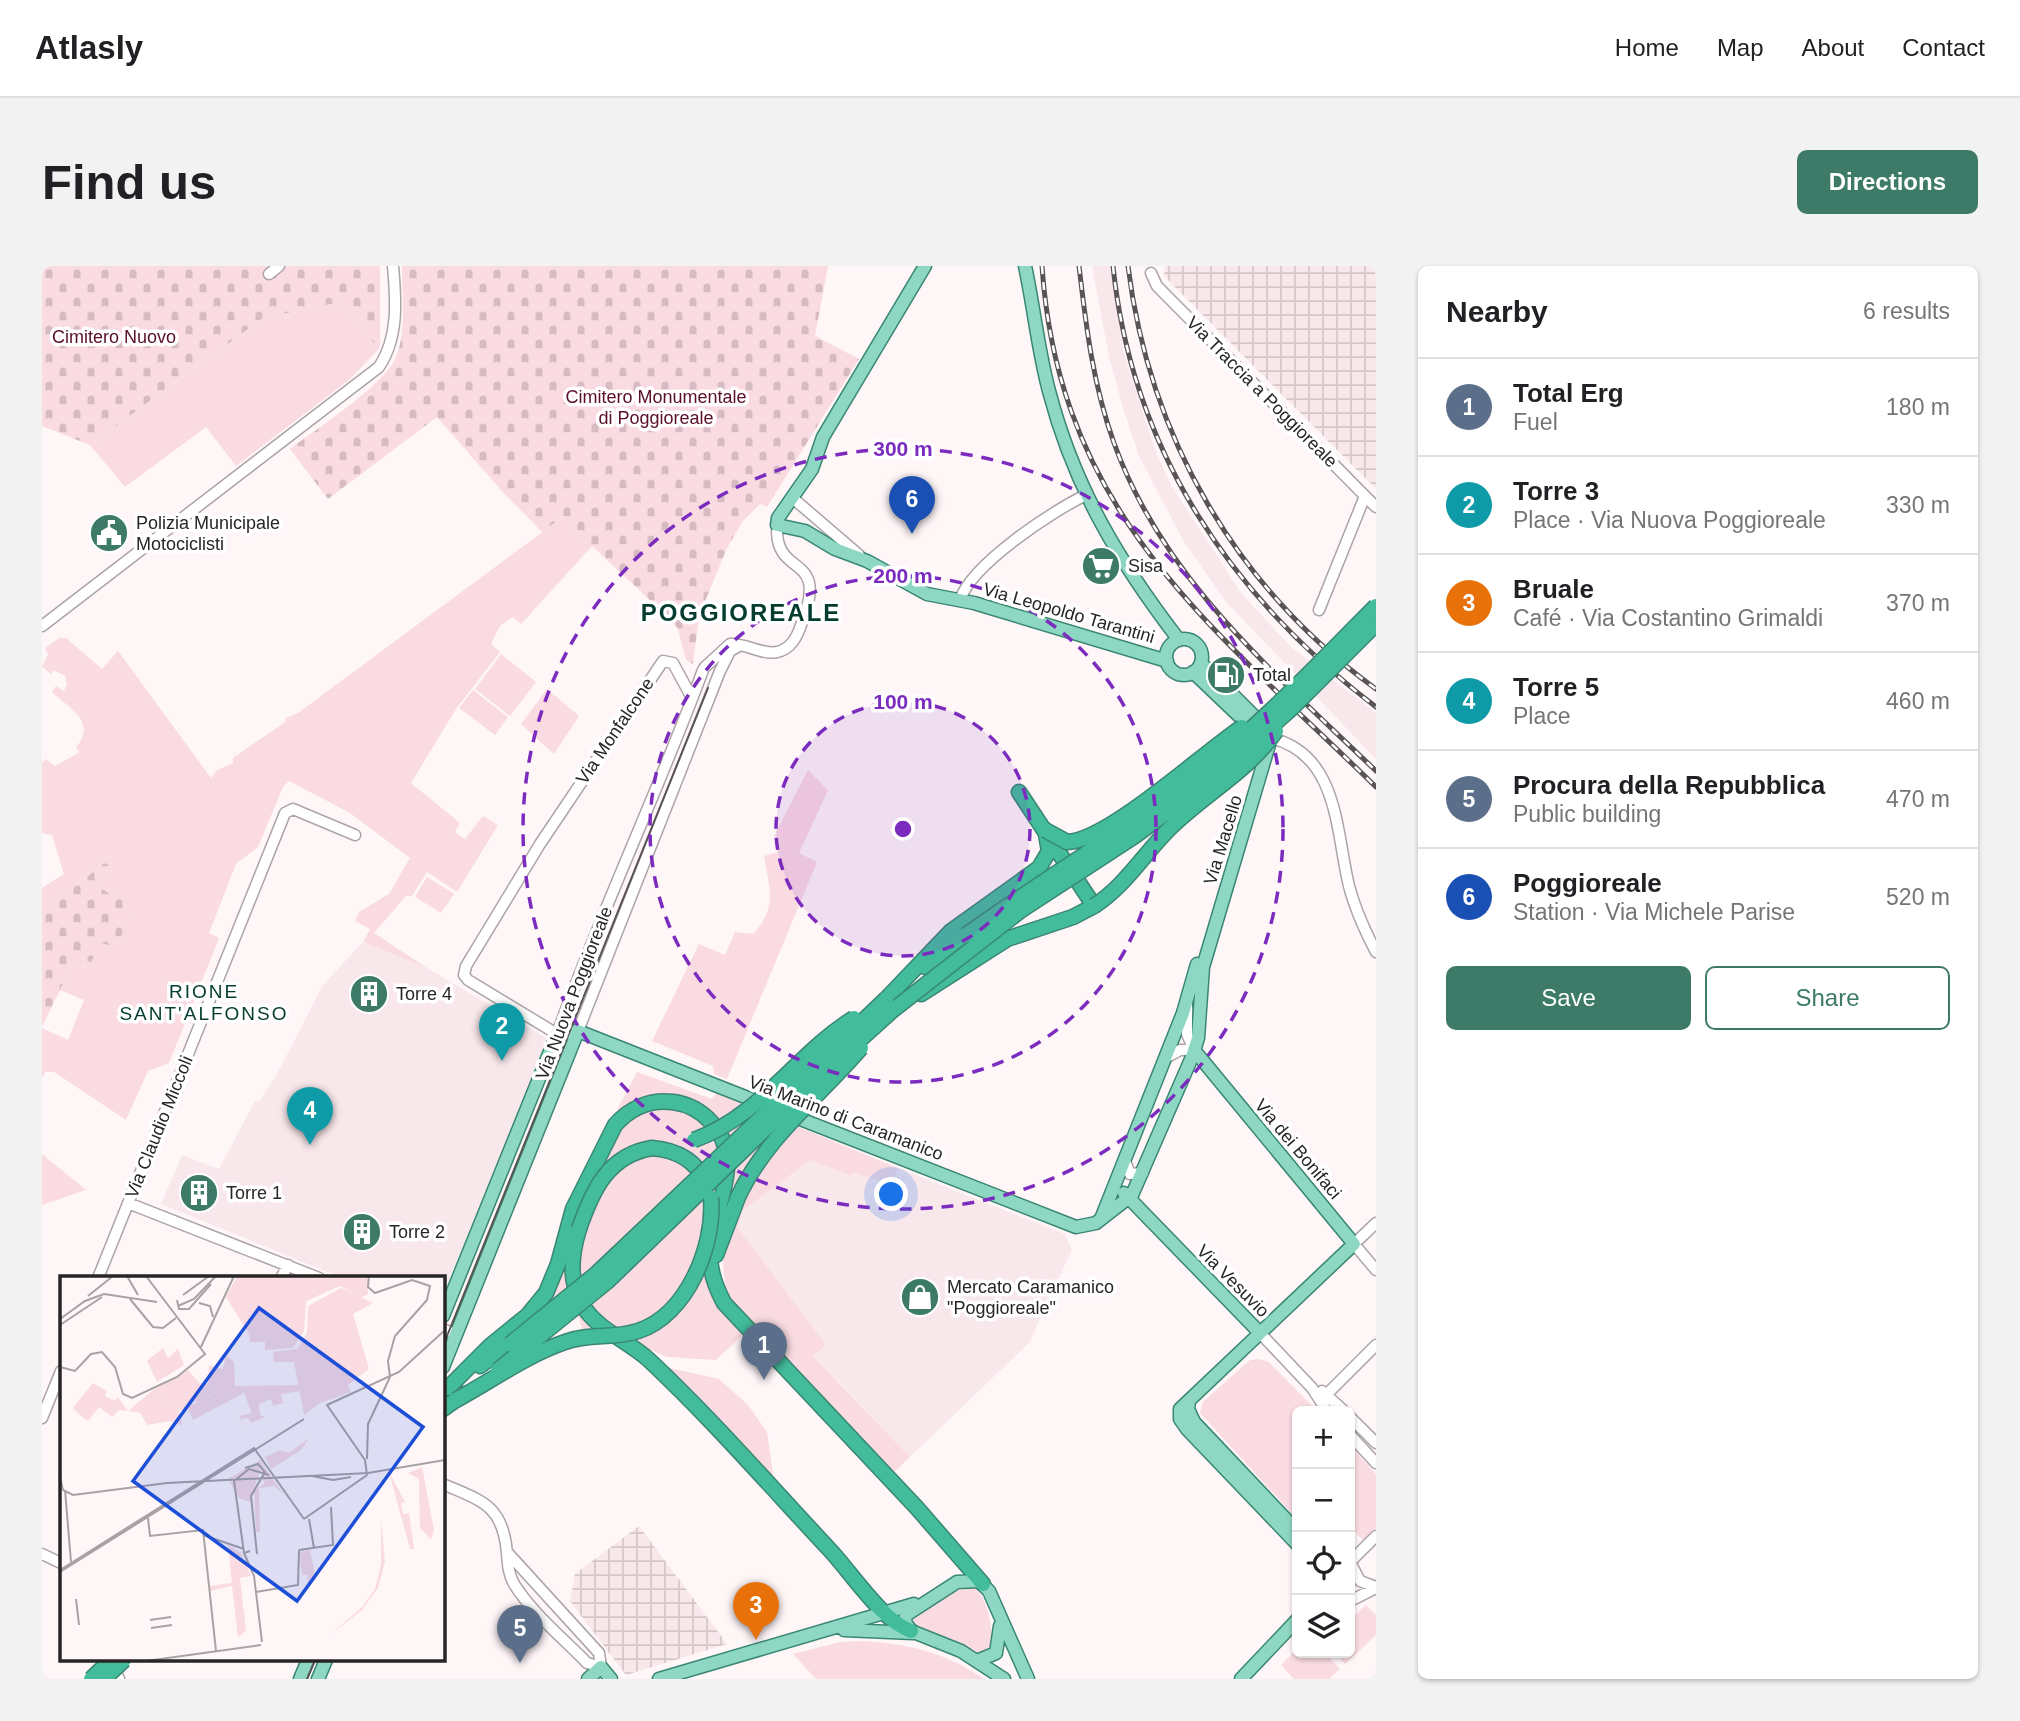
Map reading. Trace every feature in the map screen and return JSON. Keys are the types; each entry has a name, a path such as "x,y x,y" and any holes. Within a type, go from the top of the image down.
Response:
{"highway":[{"path":"1045,830 1067,842 1088,837 1283,707 1376,606"},
{"path":"717,1287 716,1256 750,1171 772,1141 842,1070 889,1004 1013,901 1176,791 1283,707 1376,624"},
{"path":"913,1632 900,1628 662,1373 589,1314 580,1299 572,1259 589,1202 608,1170 631,1153 694,1140 731,1124 750,1110 836,1029 889,1004 1007,939 1073,917 1094,906 1117,889 1170,828 1257,757 1283,707"},
{"path":"1019,792 1094,906"},
{"path":"449,1393 546,1333 608,1282 821,1075 889,1004 950,932 1039,868 1049,851 1045,830"},
{"path":"449,1393 491,1345 528,1315 546,1293 558,1264 573,1209 615,1125 638,1107 661,1101 696,1110 718,1131 727,1159 710,1248 717,1287 731,1311 917,1508 983,1584"},
{"path":"449,1393 547,1349 586,1336 636,1332 658,1322 676,1306 701,1257 709,1225 711,1198 707,1182 695,1164 671,1150 652,1148"},
{"path":"91,1679 112,1662"},
{"path":"104,1679 114,1662"}],"main road":[{"path":"781,530 778,518 812,469 823,437 925,266"},
{"path":"1025,266 1049,392 1086,495 1114,550 1179,640"},
{"name":"Via Leopoldo Tarantini","path":"781,530 805,531 835,549 867,561 927,594 960,600 1146,653 1167,661 1176,673 1197,667 1199,647 1190,640 1179,640 1169,647 1167,661"},
{"path":"1146,653 1159,649 1167,638 1169,627"},
{"path":"1197,667 1271,738"},
{"name":"Via Macello","path":"1200,967 1263,754 1260,729"},
{"name":"Via Macello","path":"1200,967 1271,738"},
{"path":"1101,1220 1200,967"},
{"path":"1101,1220 1128,1200 1143,1173 1194,1050 1199,1027 1200,967"},
{"path":"557,1034 578,1031"},
{"name":"Via Marino di Caramanico","path":"578,1031 1076,1227 1084,1227 1101,1220"},
{"name":"Via Nuova Poggioreale","path":"444,1361 449,1331 578,1031"},
{"name":"Via Nuova Poggioreale","path":"444,1314 557,1034"},
{"name":"Via dei Bonifaci","path":"1194,1050 1354,1244"},
{"path":"1123,1166 1122,1188 1128,1200"},
{"name":"Via Vesuvio","path":"1128,1200 1260,1333"},
{"path":"1292,1539 1183,1424 1180,1409 1354,1244"},
{"path":"1189,1401 1188,1409 1194,1422 1292,1526"},
{"path":"659,1679 886,1613 931,1597 965,1580 983,1584 1028,1679"},
{"path":"913,1632 905,1622 906,1615 931,1597"},
{"path":"977,1661 990,1658 998,1650 1000,1619"},
{"path":"1241,1679 1292,1629"},
{"path":"833,1630 913,1632 977,1661 1004,1679"},
{"path":"300,1679 307,1662"},
{"path":"318,1679 325,1662"},
{"path":"588,1679 601,1667 611,1679"}],"street":[{"path":"269,274 279,266"},
{"path":"42,626 379,367 390,347 393,334 393,266"},
{"name":"Via Traccia a Poggioreale","path":"1151,273 1157,286 1376,507"},
{"path":"960,600 965,586 982,567 1055,511 1086,495"},
{"path":"1320,610 1365,496"},
{"path":"796,500 836,538 867,561"},
{"name":"Via Nuova Poggioreale","path":"578,1031 730,651 737,646 771,652 787,648 798,633 811,597 808,578 779,547 781,530"},
{"path":"1348,642 1376,614"},
{"name":"Via Nuova Poggioreale","path":"557,1034 702,673 726,646 749,647"},
{"name":"Via Monfalcone","path":"557,1034 464,975 466,966 540,844 663,661 673,663 692,698"},
{"path":"702,673 714,668 718,678"},
{"path":"1260,729 1283,707"},
{"path":"1271,738 1283,741 1303,754 1327,786 1336,812 1349,887 1376,952"},
{"name":"Via Claudio Miccoli","path":"99,1276 285,813 293,809 355,835"},
{"path":"1165,1058 1180,1050 1194,1050 1187,1034 1188,997"},
{"path":"1165,1058 1179,1059 1185,1073"},
{"path":"1123,1166 1130,1174 1143,1173"},
{"path":"128,1203 314,1276"},
{"path":"1354,1244 1376,1223"},
{"name":"Via dei Bonifaci","path":"1354,1244 1376,1270"},
{"path":"282,1276 288,1265"},
{"name":"Via Vesuvio","path":"1260,1333 1312,1388 1324,1406"},
{"path":"1327,1394 1376,1345"},
{"path":"42,1418 60,1373"},
{"name":"Via Vesuvio","path":"1312,1388 1327,1394 1339,1406"},
{"path":"1355,1422 1376,1443"},
{"path":"1355,1440 1376,1463"},
{"path":"444,1484 489,1505 500,1519 509,1573 521,1594 587,1663 601,1667 599,1653 507,1552"},
{"path":"1355,1555 1376,1536"},
{"path":"42,1554 60,1563"},
{"path":"1355,1569 1360,1581 1376,1588"},
{"path":"1355,1598 1376,1588"},
{"path":"96,1679 113,1662"}],"shaded area":[{"path":"1092,266 1110,266 1124,354 1155,450 1172,487 1241,593 1291,647 1376,713 1376,759 1227,603 1184,542 1139,456 1123,408 1109,357"},
{"path":"1165,266 1376,266 1376,489 1164,276"},
{"path":"363,942 427,968 548,1039 444,1291 444,1276 337,1276 161,1204 182,1155 219,1169 255,1101 259,1102 276,1076 323,985"},
{"name":"Mercato Caramanico \"Poggioreale\"","path":"811,1160 851,1176 853,1172 862,1173 891,1185 898,1168 1065,1234 1072,1250 1029,1343 910,1457 813,1355 826,1346 738,1228 742,1211"},
{"path":"639,1526 727,1644 626,1675 570,1601 575,1574"}],"green space":[{"name":"Cimitero Nuovo","path":"42,266 380,266 380,345 379,349 340,302 263,318 90,445 42,426"},
{"name":"Cimitero Monumentale di Poggioreale","path":"402,266 828,266 815,336 859,359 767,507 760,504 743,521 727,548 699,616 693,664 686,660 678,629 671,620 574,529 578,524 564,516 542,532 437,417 328,499 290,449 365,393 390,368 402,335"},
{"path":"340,301 379,349 349,380 236,466 206,427 125,487 90,445 263,318"},
{"path":"564,516 578,524 575,530 593,545 521,624 513,617 500,626 491,644 500,652 456,709 411,783 460,823 455,832 465,839 483,816 498,825 457,892 427,872 412,896 406,896 374,933 427,968 363,942 370,929 355,921 359,912 389,894 410,858 350,813 289,781 283,787 258,847 236,864 209,933 219,938 169,1063 148,1071 126,1120 54,1072 45,1072 42,1079 42,1028 68,1040 84,1000 60,990 73,963 85,968 86,961 91,962 118,899 98,887 109,866 104,863 49,908 42,907 42,888 64,874 52,835 42,833 42,763 46,759 55,766 80,752 76,748 84,730 79,717 52,692 56,686 64,691 67,684 65,676 54,670 51,674 42,667 48,654 45,648 59,638 66,638 102,669 118,651 211,778 217,770 233,763 233,758 285,722 286,718 298,713"},
{"path":"501,654 536,682 510,716 475,689"},
{"path":"547,689 579,716 554,754 521,724"},
{"path":"473,690 508,717 495,735 459,708"},
{"path":"808,770 828,790 799,853 817,862 727,1079 714,1074 713,1066 652,1041 699,944 725,955 735,932 753,934 761,924 770,897 764,856 778,852 774,836"},
{"path":"104,863 109,865 99,887 118,899 122,890 127,892 132,902 130,915 116,948 102,943 91,962 86,961 85,968 73,963 42,1027 42,907 49,908"},
{"path":"427,877 454,894 441,913 415,897"},
{"path":"637,1072 712,1099 716,1093 898,1168 892,1185 853,1172 851,1176 811,1160 742,1211 738,1228 826,1345 813,1356 910,1457 891,1475 730,1302 724,1273 725,1250 742,1200 716,1247 728,1137 673,1097 627,1119 659,1106 690,1112 718,1137 722,1160 705,1272 717,1306 743,1335 716,1360 667,1357 634,1343 590,1308 567,1270 593,1327 582,1329 579,1318 537,1300 607,1129"},
{"path":"42,1154 86,1190 42,1205"},
{"path":"1250,1360 1269,1362 1312,1406 1292,1406 1292,1514 1200,1413 1203,1402"},
{"path":"661,1366 719,1379 748,1405 767,1432 774,1481"},
{"path":"1355,1451 1376,1474 1376,1528 1363,1540 1355,1532"},
{"path":"975,1588 984,1600 990,1618 991,1637 987,1651 977,1652 911,1624 911,1615 953,1591"},
{"path":"1366,1605 1376,1615 1376,1635 1355,1655 1355,1615"},
{"path":"865,1641 927,1651 942,1656 984,1679 816,1679 793,1654 840,1642"},
{"path":"1292,1654 1292,1658 1330,1658 1340,1669 1329,1679 1294,1679 1281,1665"},
{"path":"1340,1658 1351,1658 1345,1664"}],"tram line":[{"path":"444,1344 708,688"},
{"path":"307,1679 314,1662"}],"railway":[{"path":"1042,266 1055,353 1078,430 1112,498 1154,560 1203,617 1376,787"},
{"path":"1079,266 1091,355 1107,421 1135,492 1161,538 1226,622 1299,698 1376,771"},
{"path":"1113,266 1124,334 1142,397 1166,458 1197,514 1234,567 1276,617 1324,664 1376,707"},
{"path":"1128,266 1139,329 1156,390 1179,448 1207,503 1242,556 1281,604 1326,649 1376,689"}],"place":[{"name":"Polizia Municipale Motociclisti","path":"109,533"},
{"name":"Poggioreale","path":"912,534"},
{"name":"Sisa","path":"1101,566"},
{"name":"Total","path":"1226,675"},
{"name":"Torre 4","path":"369,994"},
{"name":"Torre 3","path":"502,1061"},
{"name":"Torre 5","path":"310,1145"},
{"name":"Torre 1","path":"199,1193"},
{"name":"Torre 2","path":"362,1232"},
{"name":"Mercato Caramanico \"Poggioreale\"","path":"920,1297"},
{"name":"Total Erg","path":"764,1380"},
{"name":"Bruale","path":"756,1640"},
{"name":"Procura della Repubblica","path":"520,1663"}],"district":[{"name":"POGGIOREALE","path":"741,613"},
{"name":"RIONE SANT'ALFONSO","path":"204,1002"}]}
